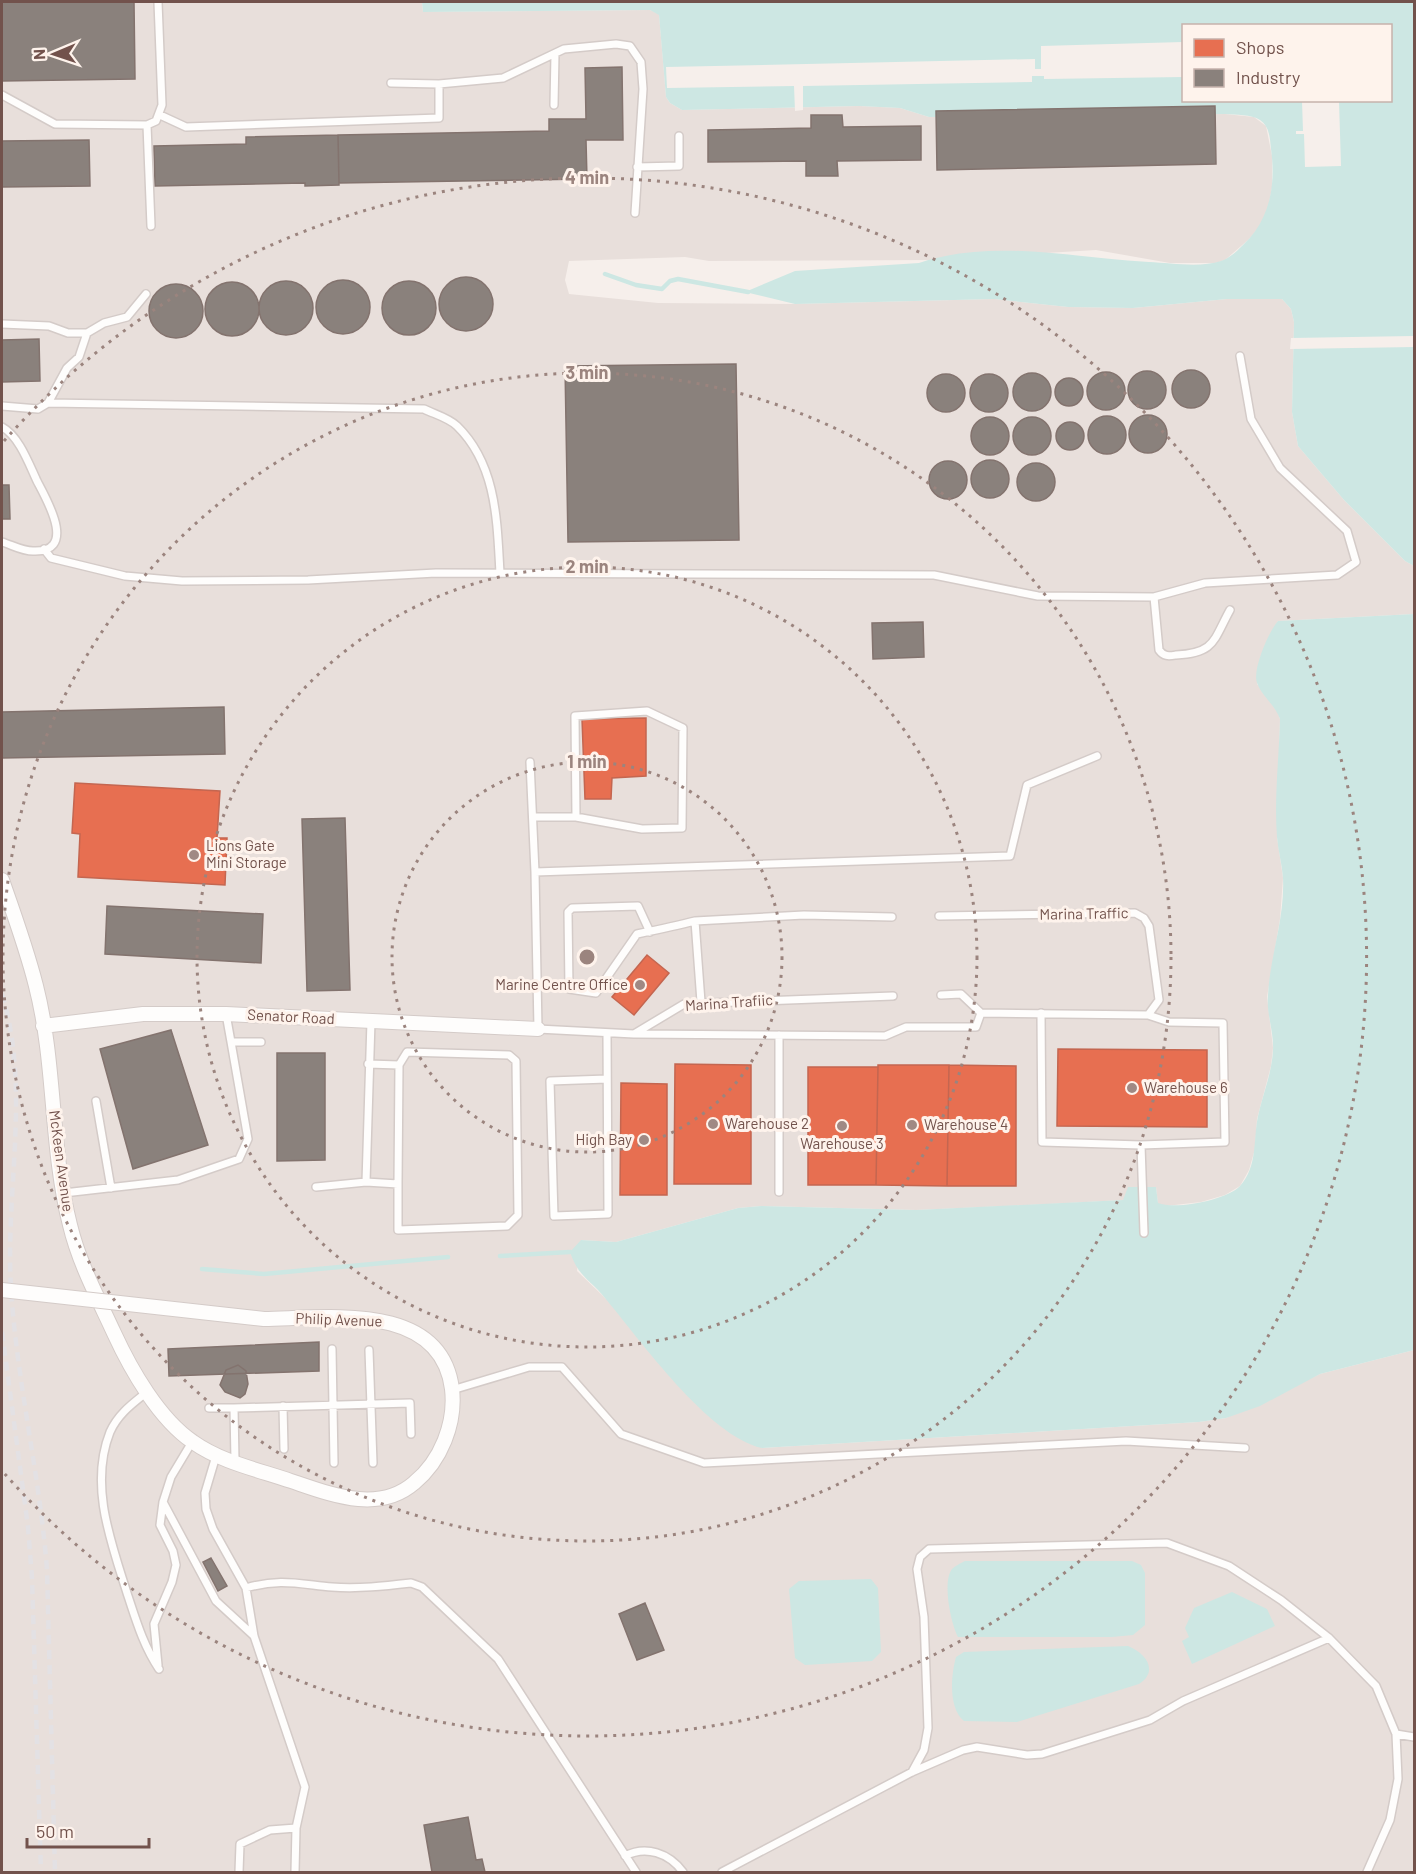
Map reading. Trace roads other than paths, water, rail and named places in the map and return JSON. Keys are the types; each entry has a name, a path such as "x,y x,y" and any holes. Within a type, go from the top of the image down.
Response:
{"street":[{"name":"McKeen Avenue","path":"2,880 36,986 69,1224 83,1264 124,1353 147,1392 172,1422"},
{"name":"Senator Road","path":"43,1026 143,1014 226,1014 538,1029"},
{"name":"Philip Avenue","path":"2,1290 264,1319 361,1318 401,1325 432,1346 446,1365 452,1390 452,1417 433,1464 412,1485 392,1495 368,1500 342,1498 217,1455 192,1442 172,1422"}],"lane":[{"path":"2,95 56,124 147,125 156,121 162,105 158,2"},
{"path":"391,83 439,84 503,78 564,49 616,44 630,46 641,62 643,89 635,213"},
{"path":"554,105 555,54"},
{"path":"160,115 186,127 439,118 439,84"},
{"path":"147,125 151,226"},
{"path":"637,167 679,166 679,136"},
{"path":"2,324 49,326 68,333 87,333 104,323 127,317 147,294"},
{"path":"48,404 67,368 79,357 87,333"},
{"path":"44,549 51,558 125,576 182,581 308,580 436,573 934,575 1038,596 1154,597 1204,583 1337,575 1356,562 1347,531 1280,468 1251,419 1240,356"},
{"path":"2,406 38,409 48,404 424,409 456,424 481,458 497,512 500,573"},
{"path":"2,427 8,431 23,454 53,512 58,532 55,542 44,549 34,551 2,542"},
{"path":"1154,597 1159,650 1167,656 1198,654 1209,649 1230,610"},
{"path":"534,817 576,817 642,829 682,828 683,728 648,711 575,716 576,817"},
{"path":"535,872 1010,856 1027,785 1097,756"},
{"path":"530,762 534,817 538,1029 586,1030 607,1034 885,1036 906,1027 976,1027 981,1012"},
{"path":"650,932 638,906 577,906 568,912 569,989 596,993 637,934 650,932 695,921 796,915 892,917"},
{"name":"Marina Traffic","path":"939,916 1135,913 1144,918 1149,926 1159,1000 1148,1015"},
{"path":"695,921 701,1002"},
{"path":"941,995 961,994 981,1012 1041,1013 1148,1015 1169,1022 1223,1023 1225,1142 1141,1145 1042,1142 1041,1013"},
{"name":"Marina Trafiic","path":"634,1034 678,1006 701,1002 893,996"},
{"path":"64,1193 178,1180 239,1159 248,1139 226,1014"},
{"path":"366,1182 371,1021"},
{"path":"607,1034 608,1214 554,1216 550,1080 607,1079"},
{"path":"779,1035 779,1192"},
{"path":"231,1042 261,1042"},
{"path":"407,1052 509,1055 516,1061 518,1215 507,1226 398,1230 399,1065 407,1052"},
{"path":"368,1064 399,1065"},
{"path":"96,1101 111,1188"},
{"path":"1141,1145 1144,1233"},
{"path":"316,1186 366,1182 398,1184"},
{"path":"332,1349 334,1464"},
{"path":"369,1350 373,1462"},
{"path":"452,1390 530,1367 562,1367 621,1434 704,1463 1126,1441 1245,1448"},
{"path":"147,1392 122,1413 110,1432 103,1458 102,1495 109,1538 146,1649 159,1669 154,1624 172,1582 176,1565 173,1551 160,1525 163,1502 171,1477 192,1442"},
{"path":"209,1408 410,1403 411,1434"},
{"path":"283,1407 284,1449"},
{"path":"234,1408 235,1461"},
{"path":"217,1455 205,1493 206,1509 213,1529 246,1588 254,1636 305,1787 296,1828 295,1872"},
{"path":"163,1502 216,1601 254,1636"},
{"path":"912,1772 924,1750 928,1728 924,1617 917,1569 920,1557 929,1549 1167,1543 1229,1566 1281,1600 1329,1638 1376,1686 1396,1734 1398,1779 1390,1821 1367,1872"},
{"path":"246,1588 267,1582 287,1581 333,1587 411,1583 422,1587 498,1659 636,1872"},
{"path":"722,1872 912,1772 963,1750 977,1747 1027,1755 1042,1754 1150,1720 1183,1701 1329,1638"},
{"path":"1396,1734 1414,1737"},
{"path":"239,1872 240,1844 270,1830 296,1828"},
{"path":"625,1856 638,1850 658,1853 683,1872"}],"water":[{"path":"422,2 1414,2 1414,566 1405,561 1344,500 1298,446 1292,412 1294,322 1291,309 1282,299 1227,299 1133,308 1068,307 994,299 795,304 745,292 795,271 919,263 975,252 1033,252 1185,264 1221,261 1233,254 1252,235 1269,201 1273,176 1270,141 1268,130 1260,120 1248,116 1225,114 929,117 900,108 859,106 682,110 670,103 666,97 659,15 650,10 423,12"},
{"path":"1414,614 1414,1350 1320,1374 1260,1406 1226,1418 1199,1422 762,1448 741,1440 698,1407 577,1267 570,1252 581,1240 616,1242 738,1208 761,1206 916,1210 1123,1200 1128,1187 1156,1187 1158,1203 1177,1205 1224,1196 1240,1186 1250,1170 1258,1116 1272,1058 1273,1043 1268,995 1283,893 1276,822 1280,719 1257,683 1259,660 1278,621"},
{"path":"965,1561 1132,1561 1141,1565 1145,1573 1145,1625 1133,1635 1112,1637 958,1637 950,1613 948,1583 952,1569"},
{"path":"871,1579 878,1588 881,1652 872,1661 805,1665 795,1658 789,1589 799,1581"},
{"path":"1232,1592 1267,1609 1275,1626 1192,1664 1182,1641 1189,1637 1185,1628 1194,1608"},
{"path":"1128,1646 1140,1653 1148,1663 1148,1674 1139,1684 1017,1722 964,1721 955,1708 952,1691 953,1673 956,1657 964,1652"}],"waterway":[{"path":"605,274 636,285 662,289 670,281 678,279 748,292"},
{"path":"500,1256 570,1252"},
{"path":"202,1269 264,1274 448,1257"}],"railway":[{"path":"2,994 15,1067 11,1289 18,1359 47,1570 55,1872"},
{"path":"2,1332 28,1527 32,1578 41,1872"}],"place":[{"name":"Lions Gate Mini Storage","path":"194,855"},
{"name":"Marine Centre Office","path":"640,985"},
{"name":"Warehouse 6","path":"1132,1088"},
{"name":"Warehouse 2","path":"713,1124"},
{"name":"Warehouse 4","path":"912,1125"},
{"name":"Warehouse 3","path":"842,1126"},
{"name":"High Bay","path":"644,1140"}]}
